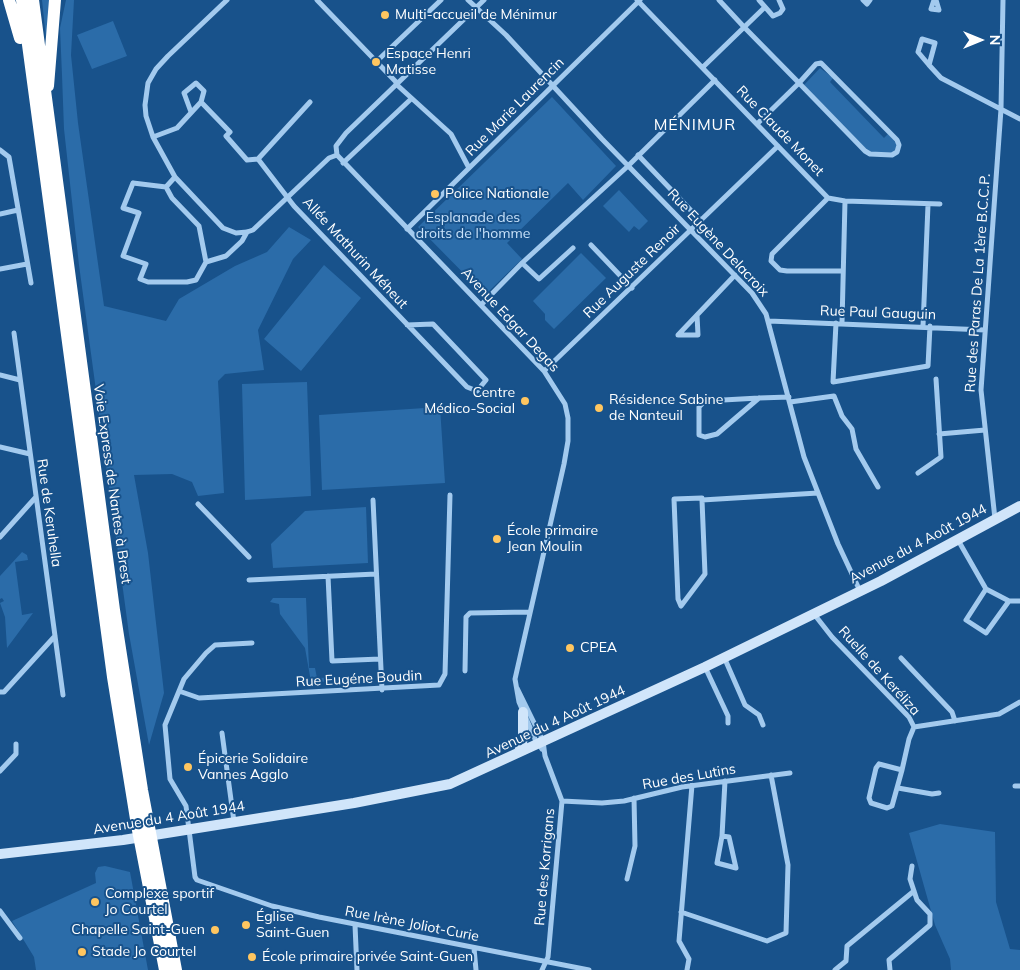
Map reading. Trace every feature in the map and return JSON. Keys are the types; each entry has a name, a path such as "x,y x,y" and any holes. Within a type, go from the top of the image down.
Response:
{"highway":[{"path":"9,0 22,46 28,92 41,100 51,72 50,45 55,0"},
{"name":"Voie Express de Nantes à Brest","path":"22,0 41,100 126,697 152,848 176,970"},
{"name":"Voie Express de Nantes à Brest","path":"33,0 41,100 113,677 136,825 165,970"}],"street":[{"path":"228,0 168,56 156,70 148,83 144,105 153,137 175,176 223,228 236,233 253,230 329,158 337,155 336,146 346,133 484,0"},
{"path":"317,0 411,99 451,134 469,168"},
{"path":"376,62 441,0"},
{"name":"Rue Eugène Delacroix","path":"468,0 553,85 628,166 752,293 769,321 804,457 860,591"},
{"name":"Rue Claude Monet","path":"638,0 828,198"},
{"name":"Rue Marie Laurencin","path":"408,229 638,0"},
{"path":"719,0 744,27 799,83 865,151 870,154 892,155 897,152 897,140 821,63 816,64 799,83 758,123"},
{"path":"759,0 772,16 780,13 783,9 779,0"},
{"path":"863,0 867,4 870,0"},
{"name":"Rue des Paras De La 1ère B.C.C.P.","path":"995,519 981,390 1001,109 1004,0"},
{"path":"703,67 764,8"},
{"path":"929,65 935,43 922,39 918,52 929,65 942,78 1020,119"},
{"path":"481,305 522,263 628,166 714,80"},
{"path":"153,137 177,128 201,102 204,91 196,83 184,93 191,112"},
{"path":"343,163 411,99"},
{"path":"201,102 230,132 226,136 247,160 258,158 310,102"},
{"name":"Rue Auguste Renoir","path":"544,371 778,146"},
{"path":"0,150 9,157 31,283"},
{"name":"Avenue Edgar Degas","path":"337,155 544,371 565,404 568,418 568,441 515,679 522,712 541,744"},
{"path":"638,155 701,221"},
{"name":"Allée Mathurin Méheut","path":"258,158 294,206 467,388 477,391 486,380 433,324 407,324"},
{"path":"166,187 175,176"},
{"path":"166,187 133,183 123,208 139,213 123,256 146,264 140,279 148,282 194,280 206,262 226,256 242,241 246,232"},
{"path":"166,187 172,198 199,226 206,262"},
{"path":"843,271 787,272 780,270 771,261 772,254 828,198 846,201 940,204"},
{"path":"842,323 846,201"},
{"path":"923,326 928,204"},
{"path":"0,214 18,210"},
{"path":"591,245 632,288"},
{"path":"522,263 539,280 573,248"},
{"path":"0,270 28,264"},
{"path":"697,315 698,335 678,335 684,328 735,276"},
{"name":"Rue Paul Gauguin","path":"769,321 930,326 985,330"},
{"path":"836,323 833,382 928,366 930,326"},
{"name":"Rue de Keruhella","path":"14,333 35,498 64,695"},
{"path":"0,375 20,380"},
{"path":"918,473 941,457 936,379"},
{"path":"759,398 717,434 705,437 699,435 699,407 705,401 759,398 789,400 834,396 842,416 852,429 856,449 878,487"},
{"path":"939,434 985,430"},
{"path":"0,447 30,454"},
{"path":"702,500 705,574 681,606 678,599 674,500 818,493"},
{"name":"Rue Eugéne Boudin","path":"179,691 199,698 435,687 442,680 444,674 450,496"},
{"path":"0,537 35,498"},
{"path":"373,500 382,690"},
{"path":"198,504 249,557"},
{"name":"Avenue du 4 Août 1944","path":"0,854 124,840 354,804 450,784 519,752 541,744 814,614 1020,506"},
{"path":"958,540 986,589 1009,601 1020,601"},
{"path":"249,580 376,574"},
{"path":"328,576 332,662 380,659"},
{"path":"986,589 966,620 986,633 1009,601"},
{"path":"464,671 466,617 470,614 529,612"},
{"name":"Ruelle de Keréliza","path":"814,614 832,638 909,717 914,727 998,714 1020,702"},
{"path":"0,692 4,692 55,636"},
{"path":"190,829 186,806 170,779 164,732 179,691 191,670 215,645 252,643"},
{"path":"724,657 745,705 759,715 763,725"},
{"path":"901,658 940,697 952,712 955,721"},
{"path":"705,667 728,716 728,723"},
{"path":"515,686 541,744"},
{"path":"519,752 523,739 522,712"},
{"path":"902,770 879,764 876,768 869,798 871,803 888,808 892,806 898,788 909,739 914,727"},
{"path":"222,733 234,822"},
{"path":"0,770 16,754 16,744"},
{"name":"Rue des Korrigans","path":"541,744 562,801 547,961"},
{"name":"Rue des Lutins","path":"562,801 602,803 624,801 692,785 790,773"},
{"path":"681,912 767,941 786,933 788,865 771,775"},
{"path":"722,836 729,837 736,868 717,863 722,836 725,781"},
{"path":"687,970 689,959 679,941 692,785"},
{"path":"898,788 932,794 939,792"},
{"path":"627,879 634,846 634,798"},
{"name":"Rue Irène Joliot-Curie","path":"190,829 194,877 197,880 272,906 355,925 588,970"},
{"path":"890,970 889,960 930,925 930,914 916,900 910,879 912,866"},
{"path":"836,970 846,961 847,946 914,892"},
{"path":"0,911 20,938"},
{"path":"355,925 357,970"},
{"path":"474,948 476,970"},
{"path":"542,970 547,961"}],"green space":[{"path":"42,0 51,0 46,38"},
{"path":"66,0 74,0 71,55 78,123 104,306 166,321 179,299 235,266 267,252 289,227 311,240 293,259 258,330 264,370 225,374 218,381 224,493 198,496 192,482 172,474 134,475 148,553 164,693 149,745 129,634 79,265 64,129 60,28"},
{"path":"113,21 127,56 92,69 77,35"},
{"path":"820,68 833,78 830,82 884,138 888,134 896,143 896,149 892,153 872,153 866,149 804,85"},
{"name":"Esplanade des droits de l'homme","path":"552,97 616,166 583,200 568,183 507,243 522,259 485,295 418,227"},
{"path":"619,190 648,221 639,230 634,226 629,232 603,206"},
{"path":"581,253 606,278 554,329 545,320 545,314 533,301"},
{"path":"324,265 361,298 301,371 264,339"},
{"path":"307,382 311,496 245,500 242,384"},
{"path":"440,407 445,483 322,490 319,415"},
{"path":"366,507 368,563 273,568 271,544 305,511"},
{"path":"22,552 27,555 28,560 15,562 22,615 33,613 7,648 5,617 0,603 4,601 2,598 0,599 0,576"},
{"path":"273,598 306,598 309,668 315,668 317,678 372,676 372,680 311,682 305,648 280,614 279,604 270,602"},
{"path":"940,824 995,832 996,902 1010,949 1020,950 1020,970 951,970 950,959 935,925 909,833"},
{"name":"Complexe sportif Jo Courtel","path":"105,866 130,872 148,970 36,970 34,957 12,921 96,883 95,873 98,867"}],"place":[{"name":"Multi-accueil de Ménimur","path":"385,15"},
{"name":"Espace Henri Matisse","path":"376,62"},
{"name":"Police Nationale","path":"435,194"},
{"name":"Centre Médico-Social","path":"525,401"},
{"name":"Résidence Sabine de Nanteuil","path":"599,408"},
{"name":"École primaire Jean Moulin","path":"497,539"},
{"name":"CPEA","path":"570,648"},
{"name":"Épicerie Solidaire Vannes Agglo","path":"188,767"},
{"name":"Complexe sportif Jo Courtel","path":"95,902"},
{"name":"Église Saint-Guen","path":"246,925"},
{"name":"Chapelle Saint-Guen","path":"215,930"},
{"name":"Stade Jo Courtel","path":"82,952"},
{"name":"École primaire privée Saint-Guen","path":"252,957"}],"district":[{"name":"MÉNIMUR","path":"695,125"}]}
